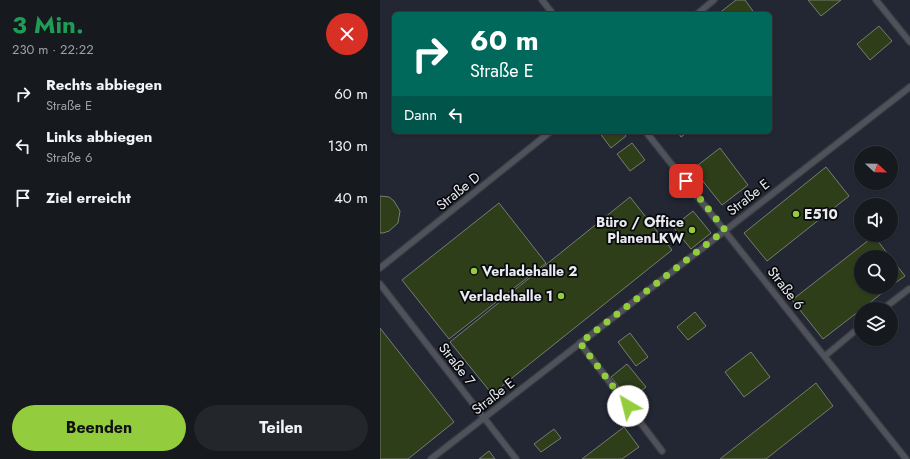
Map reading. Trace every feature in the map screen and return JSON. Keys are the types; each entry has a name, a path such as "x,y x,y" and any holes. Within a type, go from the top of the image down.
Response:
{"lane":[{"path":"542,0 551,12"},
{"path":"699,12 714,0"},
{"path":"876,0 910,42"},
{"name":"Straße E","path":"431,459 910,87"},
{"name":"Straße D","path":"380,268 548,134"},
{"name":"Straße 6","path":"648,134 906,459"},
{"name":"Straße 7","path":"380,284 516,459"},
{"path":"892,302 909,289"},
{"path":"825,356 854,332"},
{"path":"580,343 662,451"}],"shaded area":[{"path":"380,0 910,0 910,459 380,459"}],"building":[{"path":"736,0 745,0 754,12 721,12"},
{"path":"808,0 841,0 821,16"},
{"path":"879,26 892,41 870,60 857,44"},
{"path":"600,134 624,134 626,136 611,148"},
{"path":"632,143 645,160 630,171 617,154"},
{"path":"720,148 748,185 722,205 693,169"},
{"name":"E510","path":"826,167 849,196 767,261 744,233"},
{"path":"380,196 389,197 394,201 400,211 398,223 389,231 383,233 380,233"},
{"name":"Verladehalle 1","path":"630,197 672,250 492,394 450,342"},
{"name":"Verladehalle 2","path":"499,203 546,263 449,339 402,280"},
{"name":"Büro / Office PlanenLKW","path":"693,211 711,233 691,249 673,227"},
{"path":"866,242 879,242 885,250 856,250"},
{"path":"854,252 854,294 881,294 871,302 854,302 854,315 823,339 792,300"},
{"path":"898,267 905,276 898,281"},
{"path":"695,312 706,326 688,340 677,327"},
{"path":"380,328 454,422 408,459 380,459"},
{"path":"630,333 648,357 636,366 618,342"},
{"path":"751,352 770,377 744,397 725,372"},
{"path":"627,364 646,387 629,400 611,377"},
{"path":"816,383 833,406 766,459 720,459"},
{"path":"624,427 639,447 622,459 582,459"},
{"path":"554,429 561,438 541,452 534,444"},
{"path":"489,451 495,459 479,459"}],"place":[{"name":"E510","path":"796,214"},
{"name":"Büro / Office PlanenLKW","path":"692,230"},
{"name":"Verladehalle 2","path":"474,271"},
{"name":"Verladehalle 1","path":"561,296"}],"route":[{"path":"628,406 580,343 725,230 686,181"}]}
